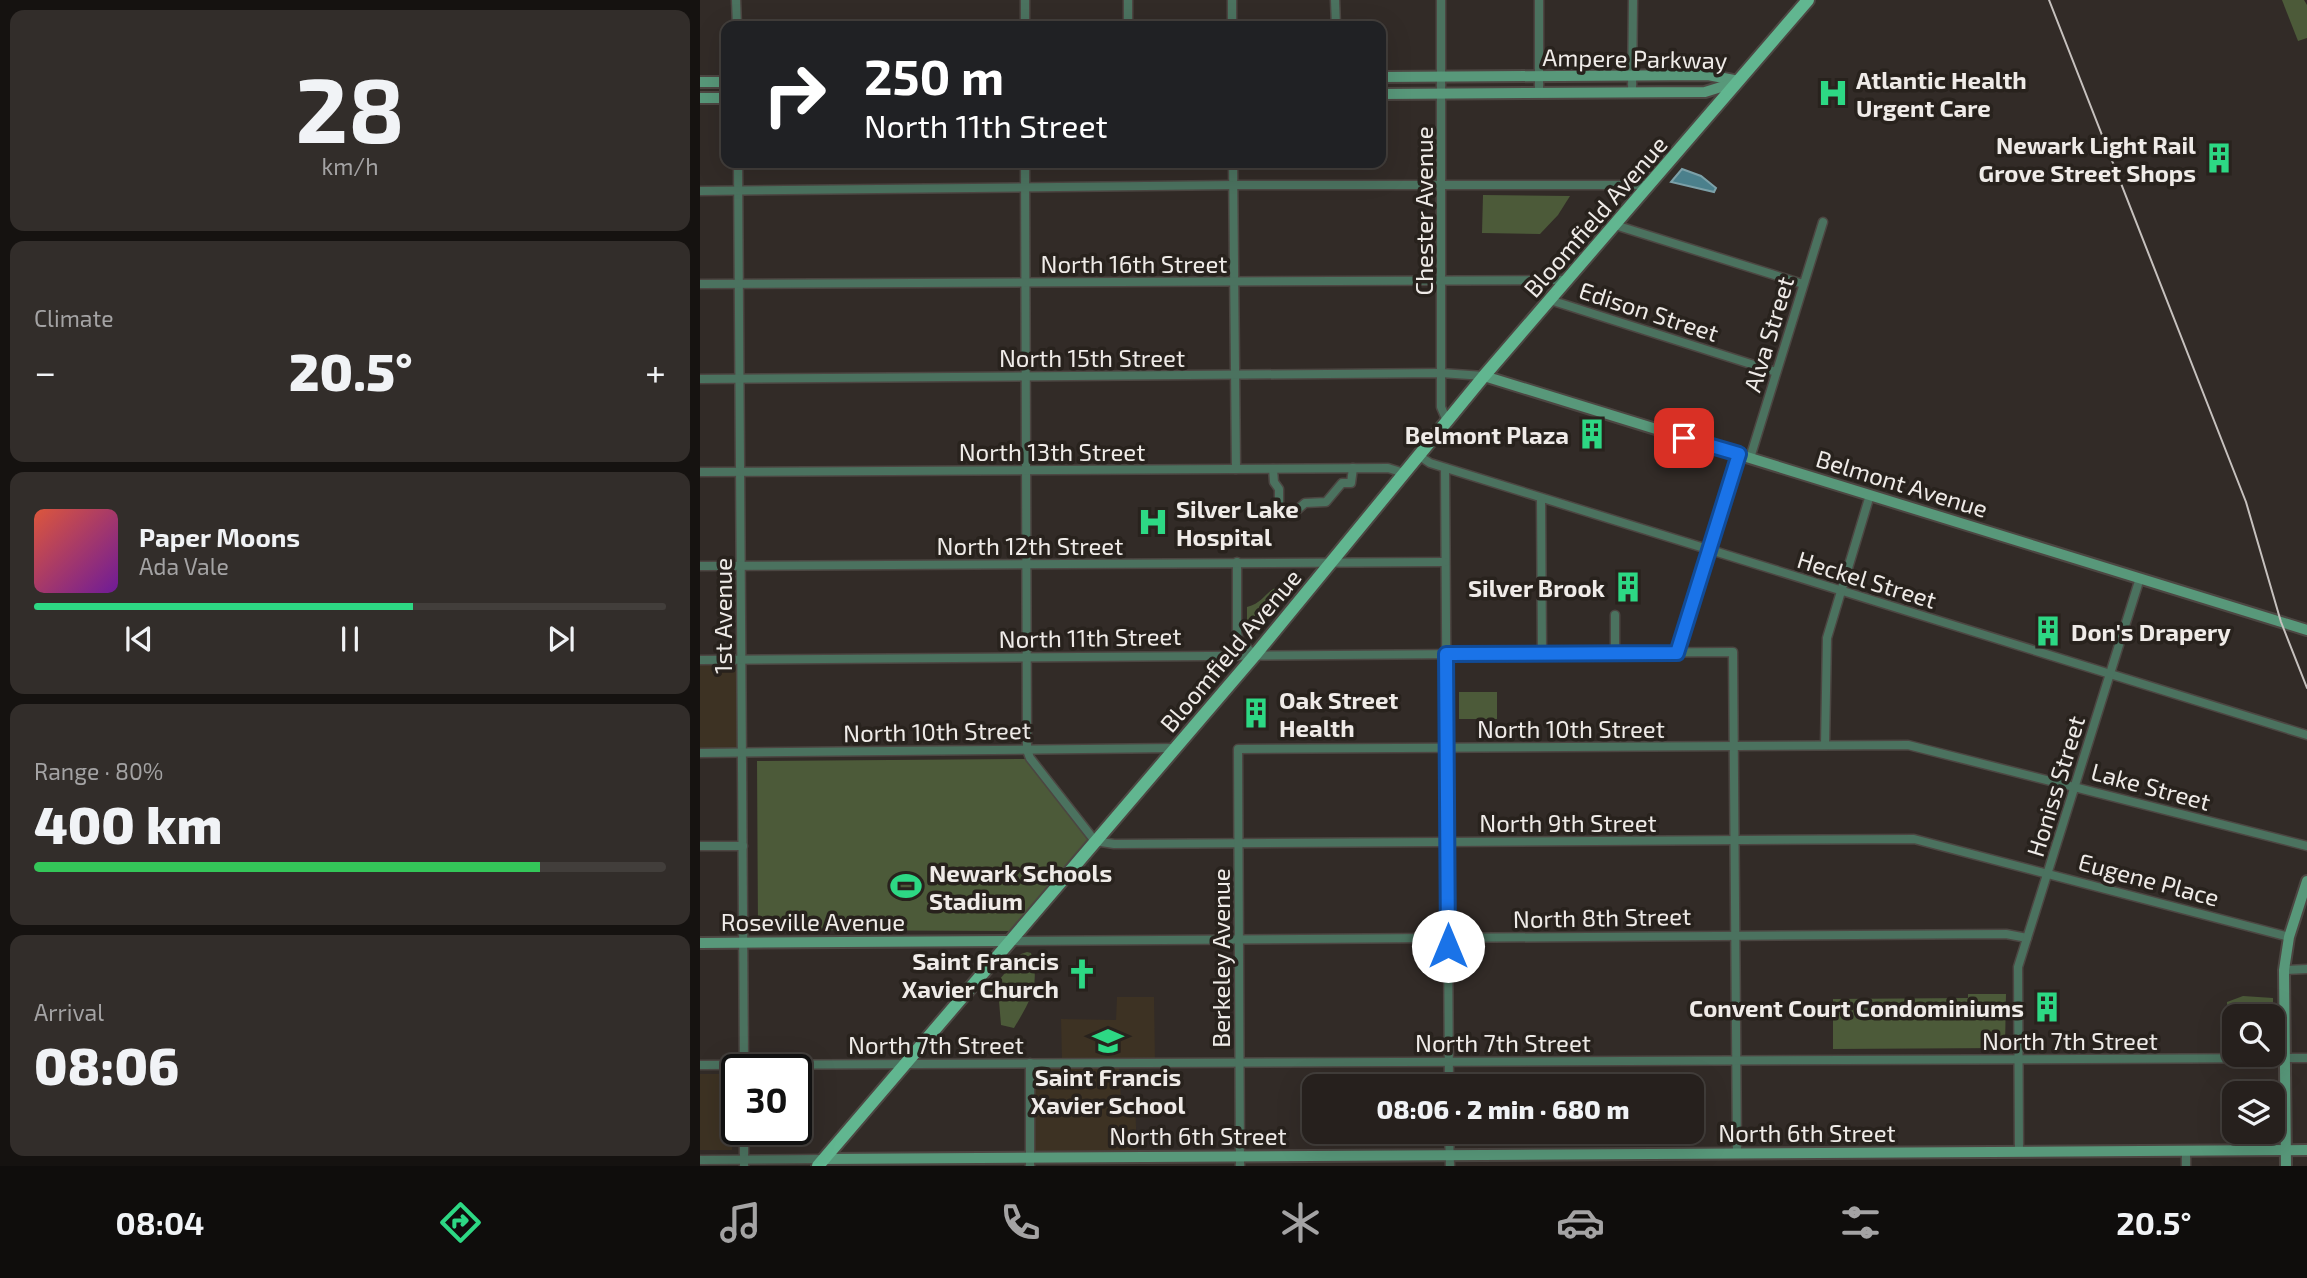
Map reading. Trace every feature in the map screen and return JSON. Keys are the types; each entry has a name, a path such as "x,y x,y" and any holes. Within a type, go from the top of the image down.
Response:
{"main road":[{"name":"Bloomfield Avenue","path":"821,1162 1255,655 1484,376 1808,0"}],"street":[{"path":"737,0 737,21"},
{"path":"1025,0 1025,21"},
{"path":"1128,0 1128,21"},
{"path":"1232,0 1232,21"},
{"path":"1335,0 1336,21"},
{"name":"Chester Avenue","path":"1441,0 1441,407 1447,421"},
{"path":"1539,0 1539,93"},
{"path":"1632,92 1633,0"},
{"name":"Ampere Parkway","path":"1386,77 1708,75 1725,76 1739,81"},
{"name":"Ampere Parkway","path":"1386,94 1704,92 1739,81"},
{"path":"700,82 721,82"},
{"path":"700,98 721,98"},
{"name":"1st Avenue","path":"738,168 744,1054"},
{"path":"1025,168 1027,750 1030,758 1095,841"},
{"path":"1233,168 1236,469"},
{"path":"700,191 1233,185 1650,185"},
{"name":"Alva Street","path":"1677,653 1709,550 1776,372 1823,222"},
{"path":"1615,225 1804,284"},
{"name":"North 16th Street","path":"700,284 1568,280"},
{"name":"Edison Street","path":"1550,300 1776,372"},
{"name":"North 15th Street","path":"700,379 1441,373 1484,376"},
{"name":"Belmont Avenue","path":"1484,376 2307,630"},
{"name":"Heckel Street","path":"1418,455 1445,468 2307,735"},
{"path":"1273,469 1274,482 1279,489 1279,509 1297,510 1305,503 1326,502 1342,483 1351,483 1353,468"},
{"name":"North 13th Street","path":"700,472 1388,468 1404,473"},
{"path":"1445,468 1449,1074"},
{"path":"1825,745 1826,643 1870,495"},
{"path":"1541,498 1542,654"},
{"path":"1237,562 1237,634 1239,641 1255,655"},
{"name":"North 12th Street","path":"700,566 1445,562"},
{"name":"Honiss Street","path":"2019,1151 2018,967 2140,578"},
{"path":"1615,615 1615,653"},
{"name":"North 11th Street","path":"700,660 1733,652 1734,746"},
{"name":"North 10th Street","path":"1238,749 1904,745"},
{"name":"Lake Street","path":"1904,745 2307,846"},
{"path":"1734,746 1737,1153"},
{"name":"North 10th Street","path":"700,753 1175,748"},
{"name":"Berkeley Avenue","path":"1238,749 1240,1161"},
{"name":"North 9th Street","path":"1095,841 1114,844 1914,839 1998,859"},
{"path":"700,846 743,846"},
{"name":"Eugene Place","path":"1998,859 2290,937"},
{"path":"2284,1004 2284,970 2290,937 2307,884"},
{"name":"North 8th Street","path":"1010,941 2006,934 2027,938"},
{"name":"Roseville Avenue","path":"700,943 1010,941"},
{"path":"2284,970 2307,969"},
{"name":"North 7th Street","path":"812,1065 2222,1058"},
{"name":"North 7th Street","path":"2285,1058 2307,1058"},
{"path":"1030,1063 1030,1161"},
{"name":"North 7th Street","path":"700,1065 721,1066"},
{"path":"2284,1067 2286,1166"},
{"path":"744,1145 744,1163"},
{"path":"2186,1150 2186,1166"},
{"path":"2278,1166 2285,1150"},
{"name":"North 6th Street","path":"700,1160 744,1163 1450,1160 1737,1153 2307,1150"}],"shaded area":[{"path":"700,661 741,661 740,751 700,752"},
{"name":"Saint Francis Xavier School","path":"1117,997 1154,997 1155,1063 1062,1061 1061,1019 1116,1020"},
{"path":"1031,1063 1119,1065 1121,1100 1135,1100 1137,1153 1032,1155"},
{"path":"700,1074 721,1074 721,1145 732,1145 732,1150 700,1150"}],"green space":[{"path":"2282,0 2304,0 2307,5 2307,38 2298,41"},
{"path":"1483,195 1570,196 1558,215 1540,234 1482,233"},
{"path":"1282,586 1289,588 1273,607 1270,606 1270,611 1250,635 1247,634 1247,607"},
{"path":"1459,692 1497,692 1497,719 1459,719"},
{"name":"Newark Schools Stadium","path":"1027,759 1090,841 1011,940 1010,931 758,930 757,761"},
{"path":"1031,953 1034,964 1032,992 1014,1028 1001,1025 999,1001 989,992 1021,954"},
{"path":"1968,994 2006,994 2005,1048 1833,1049 1833,999 1968,998"},
{"path":"2243,996 2273,998 2273,1004 2227,1002"}],"water":[{"path":"1682,169 1701,176 1716,188 1714,192 1671,182"}],"tram line":[{"path":"2049,0 2246,502 2281,622 2307,688"}],"place":[{"name":"Atlantic Health Urgent Care","path":"1833,93"},
{"name":"Newark Light Rail Grove Street Shops","path":"2219,158"},
{"name":"Belmont Plaza","path":"1592,434"},
{"name":"Silver Lake Hospital","path":"1153,522"},
{"name":"Silver Brook","path":"1628,587"},
{"name":"Don's Drapery","path":"2048,631"},
{"name":"Oak Street Health","path":"1256,713"},
{"name":"Newark Schools Stadium","path":"906,886"},
{"name":"Saint Francis Xavier Church","path":"1082,974"},
{"name":"Convent Court Condominiums","path":"2047,1007"},
{"name":"Saint Francis Xavier School","path":"1108,1041"}],"route":[{"path":"1448,946 1446,654 1677,653 1739,454 1684,438"}]}
